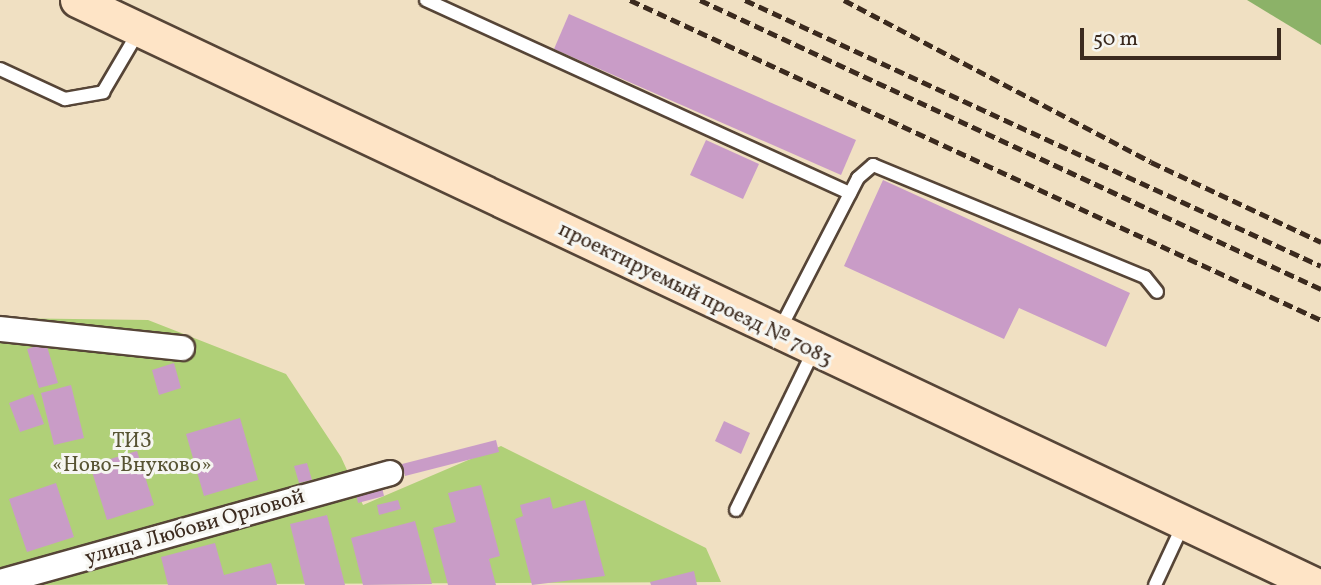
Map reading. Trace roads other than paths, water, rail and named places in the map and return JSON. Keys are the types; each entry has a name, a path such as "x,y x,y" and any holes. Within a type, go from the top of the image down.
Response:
{"main road":[{"name":"проектируемый проезд № 7083","path":"77,0 813,352 1316,585"}],"street":[{"path":"0,329 182,348"},
{"name":"улица Любови Орловой","path":"0,582 390,473"}],"lane":[{"path":"426,0 850,193"},
{"path":"0,69 65,99 103,92 139,30"},
{"path":"777,334 850,193 873,165 1145,277 1157,292"},
{"path":"736,510 813,352"},
{"path":"1155,585 1182,525"}],"railway":[{"path":"630,0 1321,320"},
{"path":"700,0 1321,289"},
{"path":"745,0 1321,266"},
{"path":"844,0 1151,162 1321,242"}],"park label":[{"name":"ТИЗ «Ново-Внуково»","path":"132,454"}]}
